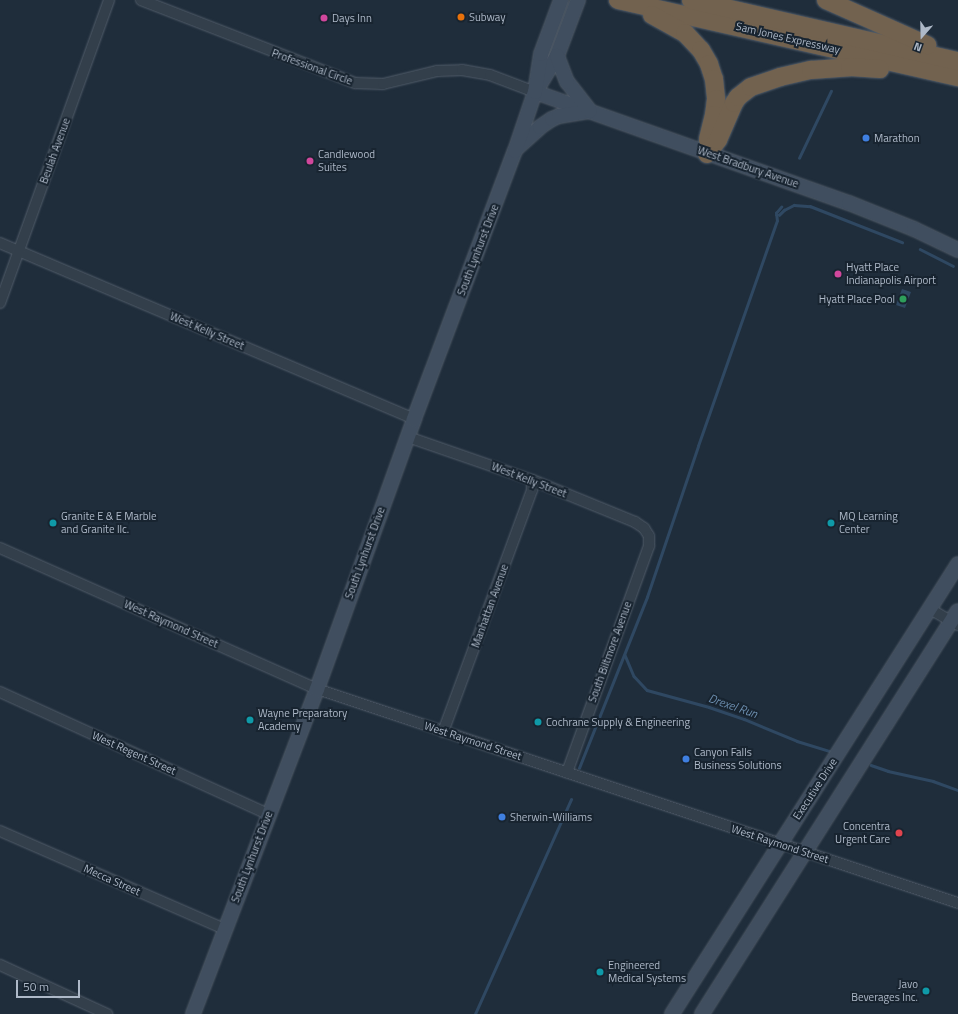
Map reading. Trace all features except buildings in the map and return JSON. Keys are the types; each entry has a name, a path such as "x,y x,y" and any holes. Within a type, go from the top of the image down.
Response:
{"highway":[{"path":"612,0 663,20 681,30 691,38 703,54 714,79 716,99 714,115 708,135 707,154"},
{"name":"Sam Jones Expressway","path":"618,0 956,71"},
{"name":"Sam Jones Expressway","path":"691,0 956,71"},
{"path":"826,0 874,23 958,58"},
{"path":"707,154 718,140 736,100 744,91 758,84 803,72 850,67 956,71"}],"main road":[{"name":"South Lynhurst Drive","path":"193,1014 268,814 317,689 414,419 515,151 535,92 541,54 561,0"},
{"name":"South Lynhurst Drive","path":"535,92 557,56 578,0"},
{"path":"515,151 536,130 552,119 559,116 590,111 567,82 557,56"},
{"name":"West Bradbury Avenue","path":"535,92 871,211 958,250"},
{"name":"Executive Drive","path":"672,1014 958,564"},
{"path":"702,1014 956,619"}],"street":[{"name":"Beulah Avenue","path":"0,303 109,0"},
{"name":"Professional Circle","path":"141,0 355,83 383,84 438,71 462,70 490,75 535,92"},
{"name":"West Kelly Street","path":"0,243 414,419"},
{"name":"West Kelly Street","path":"408,437 532,480 635,522 646,531"},
{"name":"Manhattan Avenue","path":"444,732 532,490 532,480"},
{"name":"South Biltmore Avenue","path":"567,773 649,546 649,536 646,531"},
{"name":"West Raymond Street","path":"0,548 317,689 958,903"},
{"path":"930,609 956,619"},
{"name":"West Regent Street","path":"0,692 268,814"},
{"name":"Mecca Street","path":"0,831 224,930"},
{"path":"0,965 107,1014"}],"water":[{"name":"Hyatt Place Pool","path":"902,289 911,292 905,308 896,305"}],"waterway":[{"path":"799,158 831,91"},
{"path":"776,215 779,215 784,210 794,205 810,206 902,242"},
{"path":"579,768 647,597 777,221 776,213 781,207"},
{"path":"920,249 953,266"},
{"name":"Drexel Run","path":"625,655 634,676 647,690 709,707 744,719 797,741 829,751"},
{"name":"Drexel Run","path":"871,765 888,771 933,781 958,790"},
{"path":"475,1014 571,799"}],"place":[{"name":"Subway","path":"461,17"},
{"name":"Days Inn","path":"324,18"},
{"name":"Marathon","path":"866,138"},
{"name":"Candlewood Suites","path":"310,161"},
{"name":"Hyatt Place Indianapolis Airport","path":"838,274"},
{"name":"Hyatt Place Pool","path":"903,299"},
{"name":"Granite E & E Marble and Granite llc.","path":"53,523"},
{"name":"MQ Learning Center","path":"831,523"},
{"name":"Wayne Preparatory Academy","path":"250,720"},
{"name":"Cochrane Supply & Engineering","path":"538,722"},
{"name":"Canyon Falls Business Solutions","path":"686,759"},
{"name":"Sherwin-Williams","path":"502,817"},
{"name":"Concentra Urgent Care","path":"899,833"},
{"name":"Engineered Medical Systems","path":"600,972"},
{"name":"Javo Beverages Inc.","path":"926,991"}]}
